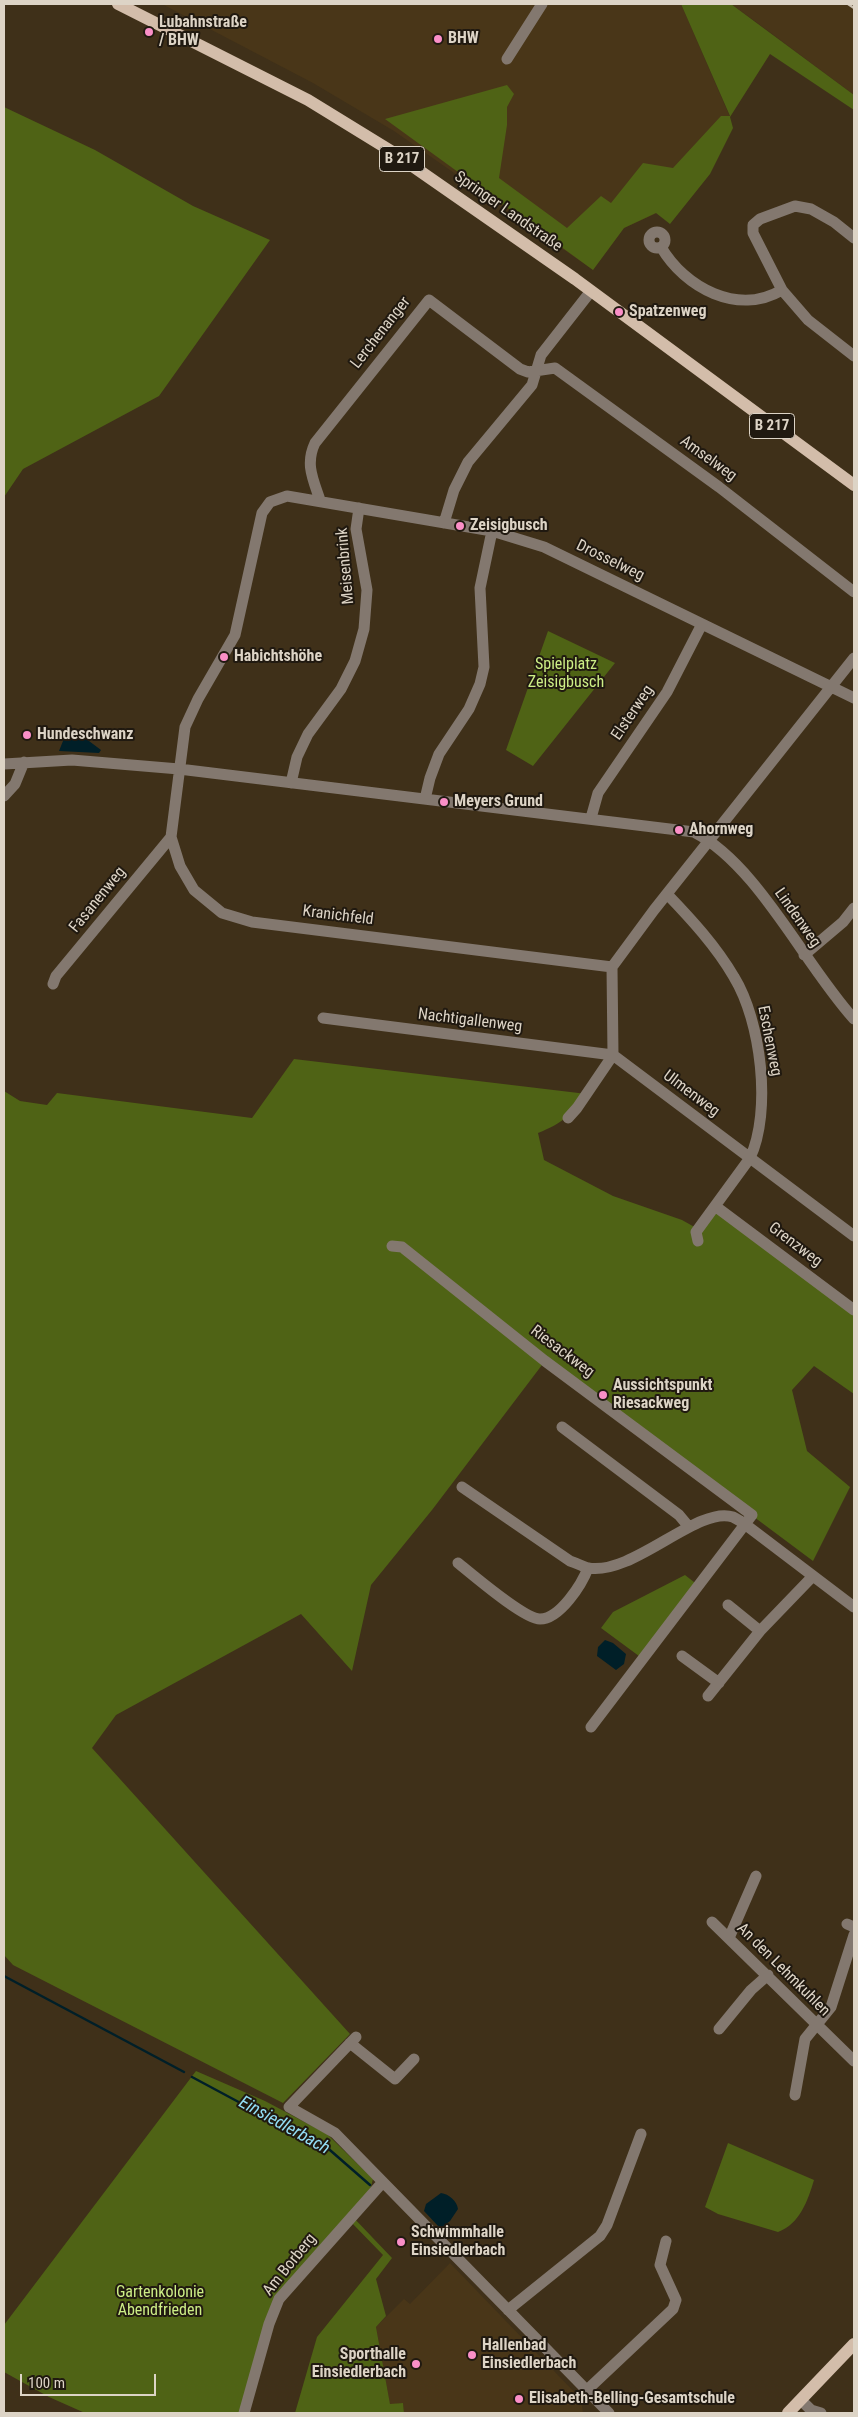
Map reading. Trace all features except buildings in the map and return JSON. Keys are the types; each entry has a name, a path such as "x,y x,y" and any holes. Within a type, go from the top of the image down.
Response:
{"main road":[{"name":"Springer Landstraße","path":"118,4 299,96 353,126 438,182 591,291 854,485"},
{"path":"788,2413 802,2401 854,2344"}],"street":[{"path":"508,59 542,4"},
{"path":"854,238 834,222 811,209 795,206 760,218 753,225 753,233 782,290 808,320 854,356"},
{"path":"661,247 670,263 704,289 725,298 747,302 767,299 782,290"},
{"path":"444,522 454,490 468,462 532,385 541,355 591,291"},
{"name":"Lerchenanger","path":"320,500 309,470 310,455 315,443 429,300 520,369 528,372 536,371"},
{"name":"Amselweg","path":"536,371 555,368 719,486 854,592"},
{"path":"180,769 185,728 198,699 235,635 262,513 270,502 287,496 359,508"},
{"name":"Drosselweg","path":"359,508 492,531 544,547 830,688 854,698"},
{"name":"Meisenbrink","path":"291,783 297,757 308,734 341,689 355,661 364,629 367,590 356,529 359,508"},
{"path":"425,799 439,754 469,709 480,684 484,667 480,588 492,531"},
{"name":"Elsterweg","path":"590,818 598,793 667,692 702,624"},
{"path":"568,1118 578,1108 613,1055 612,967 709,840 854,658"},
{"path":"4,764 72,760 180,769 590,818 694,832 709,840"},
{"path":"4,796 15,784 24,762"},
{"name":"Kranichfeld","path":"180,769 171,837 177,859 194,890 222,913 252,922 612,967"},
{"name":"Fasanenweg","path":"54,984 56,976 171,837"},
{"name":"Lindenweg","path":"709,840 737,866 765,900 835,998 854,1019"},
{"name":"Eschenweg","path":"667,894 697,926 734,977 744,998 758,1056 761,1090 760,1122 756,1145 750,1158"},
{"path":"804,956 843,922 854,908"},
{"name":"Nachtigallenweg","path":"323,1018 613,1055"},
{"name":"Ulmenweg","path":"613,1055 854,1236"},
{"path":"698,1241 696,1232 750,1158"},
{"name":"Grenzweg","path":"715,1206 854,1310"},
{"name":"Riesackweg","path":"392,1246 402,1247 545,1361 740,1505 752,1515 746,1525"},
{"path":"562,1427 679,1515 689,1527"},
{"path":"462,1488 570,1561 588,1568 612,1566 635,1558 689,1527 712,1518 731,1516 746,1525 854,1607"},
{"path":"591,1728 746,1525"},
{"path":"458,1563 509,1602 534,1618 542,1619 552,1616 574,1593 588,1568"},
{"path":"708,1696 760,1631 813,1576"},
{"path":"728,1605 760,1631"},
{"path":"682,1656 719,1683"},
{"path":"729,1938 756,1876"},
{"name":"An den Lehmkuhlen","path":"712,1922 768,1975 815,2025 854,2061"},
{"path":"795,2096 805,2039 832,2007 854,1935"},
{"path":"719,2029 751,1990 768,1975"},
{"path":"414,2059 395,2078 353,2040 289,2107 335,2133 608,2413"},
{"path":"508,2310 600,2236 607,2225 641,2134"},
{"name":"Am Borberg","path":"244,2413 269,2324 279,2299 382,2183"},
{"path":"586,2390 672,2308 676,2300 660,2265 666,2241"},
{"path":"802,2401 811,2410 821,2413"}],"shaded area":[{"path":"162,4 681,4 730,117 657,213 624,228 593,270 394,131 313,83"},
{"path":"731,4 854,4 854,95 756,22"},
{"path":"450,2263 581,2399 583,2413 404,2413 403,2403 390,2405 376,2327 404,2299 410,2304"}],"green space":[{"path":"681,4 731,4 854,95 854,110 770,54 730,117 733,128 710,174 670,224 656,213 624,228 593,270 385,119 507,85 514,94 507,107 507,125 499,178 567,228 601,196 611,203 643,163 673,168 721,116 730,116"},
{"path":"4,107 95,150 193,206 270,240 159,396 23,469 4,497"},
{"name":"Spielplatz Zeisigbusch","path":"548,631 615,663 533,766 506,750"},
{"path":"294,1059 587,1094 566,1118 538,1133 544,1160 613,1196 682,1220 698,1229 715,1206 854,1310 854,1394 814,1366 792,1390 807,1451 850,1487 813,1561 545,1361 432,1510 371,1585 352,1671 301,1614 116,1715 92,1748 350,2034 283,2103 13,1965 4,1955 4,1091 20,1101 47,1105 57,1093 252,1118"},
{"path":"685,1575 699,1586 643,1659 601,1628 613,1612"},
{"name":"Gartenkolonie Abendfrieden","path":"196,2071 265,2101 327,2134 373,2179 368,2198 352,2216 392,2258 376,2279 386,2316 376,2327 390,2404 403,2403 404,2413 295,2413 317,2337 383,2255 349,2220 279,2299 244,2413 85,2413 49,2397 4,2372 4,2325"},
{"path":"728,2143 814,2180 802,2210 786,2228 778,2232 718,2214 705,2207"}],"water":[{"path":"69,726 101,750 99,753 59,751"},
{"path":"605,1640 613,1643 626,1654 624,1664 616,1670 597,1656 598,1647"},
{"path":"441,2193 452,2198 458,2209 450,2221 442,2227 438,2226 424,2211 426,2204"}],"waterway":[{"name":"Einsiedlerbach","path":"4,1976 184,2072"},
{"name":"Einsiedlerbach","path":"192,2077 274,2121 323,2144 370,2185"}],"railway":[{"path":"848,4 854,8"}],"place":[{"name":"Lubahnstraße / BHW","path":"149,32"},
{"name":"BHW","path":"438,39"},
{"name":"Spatzenweg","path":"619,312"},
{"name":"Zeisigbusch","path":"460,526"},
{"name":"Habichtshöhe","path":"224,657"},
{"name":"Hundeschwanz","path":"27,735"},
{"name":"Meyers Grund","path":"444,802"},
{"name":"Ahornweg","path":"679,830"},
{"name":"Aussichtspunkt Riesackweg","path":"603,1395"},
{"name":"Schwimmhalle Einsiedlerbach","path":"401,2242"},
{"name":"Hallenbad Einsiedlerbach","path":"472,2355"},
{"name":"Sporthalle Einsiedlerbach","path":"416,2364"},
{"name":"Elisabeth-Belling-Gesamtschule","path":"519,2399"}]}
